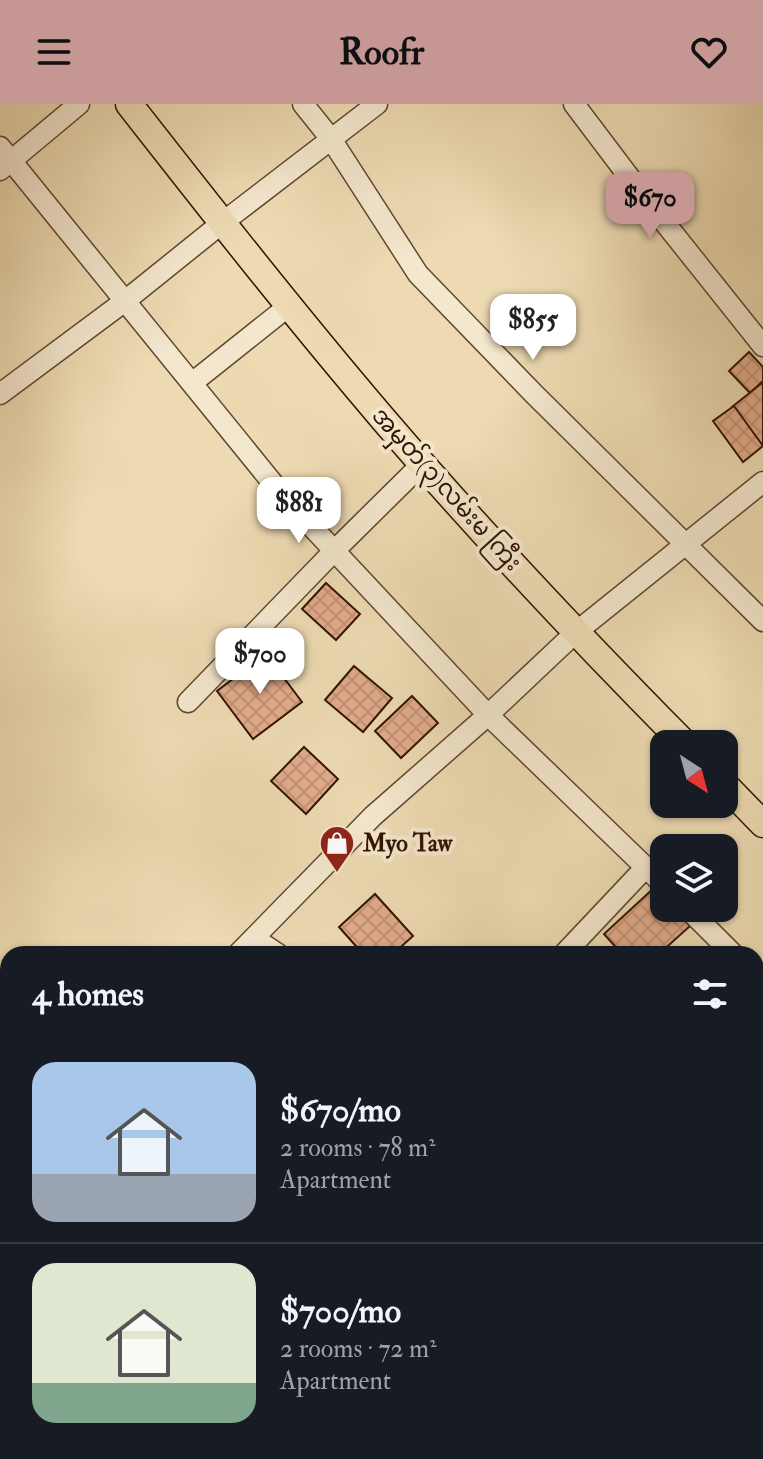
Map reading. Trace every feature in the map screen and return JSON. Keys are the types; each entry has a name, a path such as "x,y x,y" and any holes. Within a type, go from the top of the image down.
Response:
{"main road":[{"name":"အမှတ်(၃)လမ်းမ ကြီး","path":"129,104 384,420 575,633 671,730"},
{"path":"738,798 763,824"}],"street":[{"path":"79,104 4,159 125,301 284,497 488,715 650,871"},
{"path":"303,104 331,139 418,274 763,621"},
{"path":"0,394 125,301 377,104"},
{"path":"574,104 763,346"},
{"path":"192,383 290,305"},
{"path":"188,702 423,463"},
{"path":"246,946 373,816 575,633 763,482"},
{"path":"572,946 646,867"},
{"path":"701,922 725,946"},
{"path":"254,938 266,946"}],"building":[{"path":"749,352 763,367 763,381 750,393 729,371"},
{"path":"763,384 763,446 732,407"},
{"path":"734,406 763,446 743,462 713,421"},
{"path":"326,583 360,614 336,640 302,609"},
{"path":"266,654 302,702 253,739 217,691"},
{"path":"354,666 392,698 363,732 325,700"},
{"path":"412,696 438,723 401,758 375,731"},
{"path":"304,747 338,779 306,814 271,781"},
{"path":"650,892 650,922 686,922 690,926 668,946 615,946 604,934"},
{"path":"375,894 413,936 402,946 356,946 339,927"}],"place":[{"name":"Myo Taw","path":"337,874"}]}
